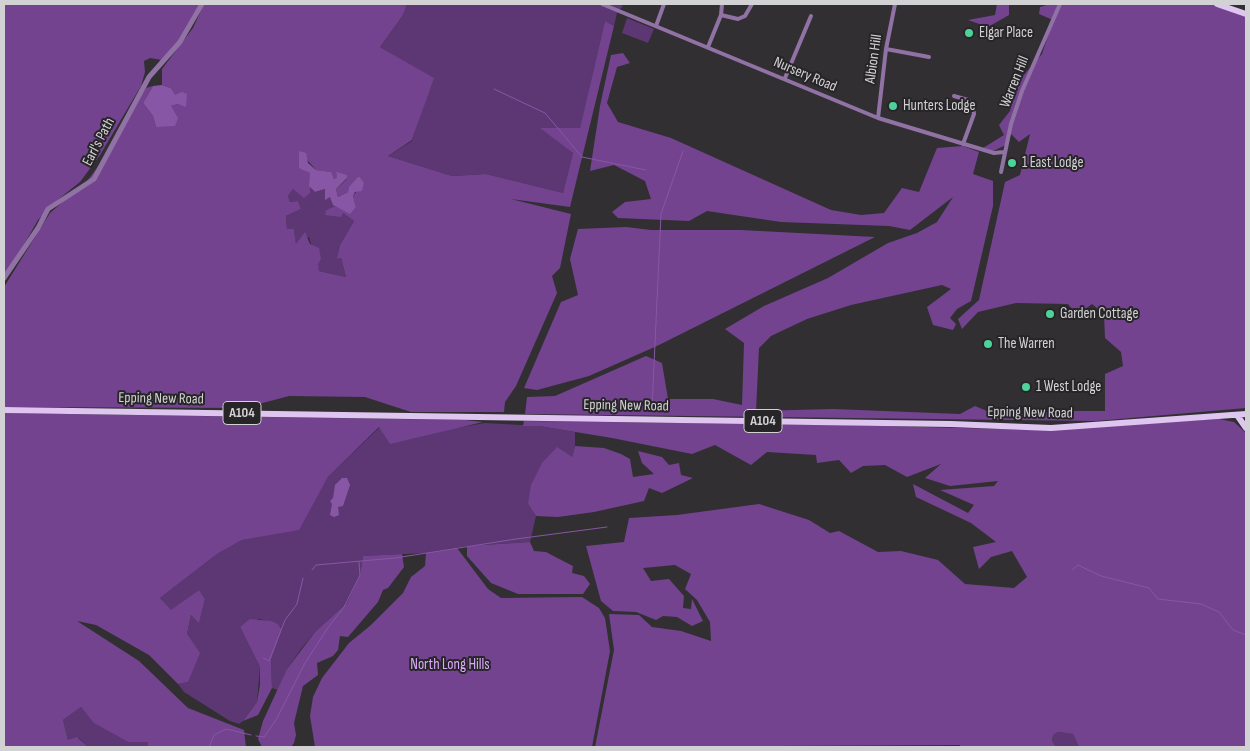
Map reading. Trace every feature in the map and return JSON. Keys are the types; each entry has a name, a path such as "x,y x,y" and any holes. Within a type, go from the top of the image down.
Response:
{"main road":[{"path":"1217,4 1246,14"},
{"name":"Epping New Road","path":"4,410 942,423 1051,428 1246,414"},
{"path":"1238,415 1246,428"}],"street":[{"name":"Earl's Path","path":"4,278 38,228 48,209 94,179 149,77 180,42 202,4"},
{"name":"Nursery Road","path":"602,4 708,46 878,118 994,153 1004,152"},
{"path":"615,9 616,4"},
{"path":"656,26 664,4"},
{"path":"708,46 721,15 722,4"},
{"path":"721,15 738,19 746,16 752,4"},
{"name":"Albion Hill","path":"878,118 886,49 895,4"},
{"name":"Warren Hill","path":"1000,172 1022,92 1060,4"},
{"path":"785,78 811,16"},
{"path":"886,49 929,57"},
{"path":"954,96 968,100 974,106 974,114 963,144"}],"shaded area":[{"path":"407,4 619,4 623,6 617,13 614,26 605,21 580,129 542,128 573,153 563,193 486,174 452,176 388,156 412,141 433,78 380,47 403,15"},
{"path":"627,18 654,29 648,43 622,33"},
{"path":"162,85 171,88 175,95 182,92 187,94 186,107 178,104 171,106 178,118 175,126 156,127 153,116 143,103 153,86"},
{"path":"299,151 306,153 308,163 316,170 331,172 334,179 337,178 336,172 347,175 347,178 336,189 338,197 348,192 349,187 359,176 364,182 362,191 355,192 353,196 356,207 350,214 333,205 330,197 325,200 325,189 315,192 309,186 310,173 299,168"},
{"path":"309,186 315,192 325,189 326,199 330,196 335,206 326,210 343,213 354,221 340,245 338,259 341,258 346,277 319,271 309,237 296,245 294,229 287,229 286,216 301,209 298,201 290,202 288,196 293,189 298,192"},
{"path":"485,423 539,426 575,432 575,446 572,457 528,504 536,516 530,542 467,546 426,553 363,556 360,575 347,603 315,632 301,649 287,669 278,690 272,688 271,660 282,630 278,624 259,619 240,627 260,667 257,702 243,721 239,724 230,721 184,692 178,684 188,682 187,634 191,615 199,622 205,599 199,590 171,611 160,598 217,554 242,540 299,529 328,477 380,427 438,431"},
{"path":"342,478 347,478 350,485 343,506 338,507 339,515 334,517 330,515 332,504 330,501 333,498 335,485"},
{"path":"81,707 95,723 128,742 148,741 147,747 88,747 79,738 68,740 63,720"},
{"path":"1058,732 1073,734 1079,747 1056,747 1052,741 1053,735"}],"green space":[{"path":"4,4 200,4 181,38 162,60 150,58 144,61 145,72 141,86 100,155 80,182 55,202 38,220 4,279"},
{"path":"204,4 407,4 403,15 380,47 434,78 412,140 388,156 452,176 486,174 563,193 573,153 540,128 580,128 605,21 614,26 570,207 511,199 571,214 560,268 552,276 557,293 516,386 505,402 504,412 411,412 365,397 289,396 244,408 4,407 4,287 50,213 87,181 97,168 146,88 153,86 143,103 153,116 156,127 171,106 178,104 171,88 162,85 162,69 193,28","holes":["300,152 316,170 330,172 334,179 338,179 336,173 347,179 336,189 338,197 348,192 359,176 364,182 353,196 356,207 344,210 335,206 326,210 325,215 341,217 343,213 354,221 340,245 337,259 341,258 346,277 319,271 318,264 321,259 319,248 310,244 305,232 296,244 294,229 287,229 286,216 301,209 298,201 290,202 288,196 293,189 304,198 310,193 310,173"]},
{"path":"997,4 1009,4 1009,15 988,27 968,20 995,15"},
{"path":"1050,4 1211,4 1246,16 1246,408 1096,421 525,414 527,397 555,396 646,356 662,363 668,399 713,399 742,405 744,343 725,329 764,306 828,278 888,243 917,233 937,222 953,197 910,230 889,226 781,222 707,211 689,221 618,218 612,212 625,202 651,199 645,181 614,165 590,171 600,106 611,55 623,53 630,63 617,67 607,103 618,122 671,138 831,210 861,215 884,213 902,188 919,192 937,148 963,146 979,152 973,174 993,181 993,206 971,301 957,309 950,318 956,324 953,330 933,325 927,307 951,289 942,285 851,305 807,319 771,336 759,348 756,411 833,409 960,414 975,406 999,416 1050,411 1105,411 1105,374 1123,366 1121,352 1105,338 1104,314 1092,304 1077,315 1068,304 1016,303 978,312 962,329 958,319 979,300 1005,182 1020,175 1030,134 1019,142 1011,134 1006,145 993,151 983,148 1004,135 999,125 1010,111 1016,84 1042,54 1053,20 1039,14 1040,7"},
{"path":"626,227 651,230 741,230 875,237 657,346 589,376 537,390 524,388 561,302 578,295 570,259 578,229"},
{"path":"4,413 465,420 483,422 390,444 379,427 328,477 299,530 242,540 217,554 160,598 171,610 199,590 205,599 199,623 191,615 187,634 200,653 188,682 178,684 149,655 96,625 77,621 139,661 188,708 244,730 246,747 147,747 148,742 128,742 94,723 81,707 63,720 68,740 77,737 88,747 4,747"},
{"path":"1219,419 1234,422 1246,433 1246,747 1079,747 1073,734 1058,732 1053,735 1052,741 1056,747 960,747 960,745 595,747 614,650 609,614 639,615 652,627 681,631 711,641 710,622 697,600 685,589 691,574 675,565 643,568 651,581 669,579 684,596 683,608 691,609 692,599 703,621 692,626 677,617 663,616 656,620 636,612 613,611 601,601 586,546 624,542 629,518 677,515 759,504 809,520 830,533 839,531 878,552 901,551 938,560 965,584 1014,588 1027,577 1012,551 991,557 979,569 973,547 996,542 971,523 916,497 913,484 968,513 974,505 940,490 994,486 998,481 950,486 925,478 941,464 907,477 885,465 863,466 851,473 839,460 817,463 816,455 767,452 751,465 715,445 692,454 612,438 539,426 523,426 524,421 845,425 1040,430"},
{"path":"575,446 604,448 621,454 630,459 633,477 654,474 642,463 638,451 662,457 669,465 679,463 681,475 693,478 662,493 649,488 644,501 594,512 558,517 536,516 528,504 531,485 542,463 557,447 572,457"},
{"path":"530,542 534,551 546,552 573,566 572,573 584,576 590,584 583,594 518,594 491,583 467,556 467,546"},
{"name":"North Long Hills","path":"457,548 488,589 501,598 582,597 599,608 605,618 610,651 592,747 315,747 310,716 313,697 322,678 349,643 371,625 403,593 411,577 425,566 426,553"},
{"path":"402,554 404,567 388,588 383,590 378,602 348,637 340,636 338,650 333,656 317,663 318,675 303,686 294,723 296,735 294,743 291,747 262,747 258,739 263,721 287,669 315,632 347,603 360,575 363,556"},
{"path":"250,619 271,621 278,624 282,630 271,660 272,688 258,715 243,721 257,702 260,685 260,667 240,627"}],"waterway":[{"path":"494,89 545,113 582,157 646,170"},
{"path":"671,410 652,408 661,214 683,151"},
{"path":"312,570 316,565 395,558 607,527"},
{"path":"256,736 264,737 276,720 305,663 344,607 360,575 359,562"},
{"path":"1072,570 1078,565 1101,576 1149,588 1158,599 1201,604 1219,612 1233,630 1246,635"},
{"path":"263,658 269,661 285,620 297,604 303,578"},
{"path":"209,747 214,735 226,729 251,735"}],"place":[{"name":"Elgar Place","path":"969,33"},
{"name":"Hunters Lodge","path":"893,106"},
{"name":"1 East Lodge","path":"1012,163"},
{"name":"Garden Cottage","path":"1050,314"},
{"name":"The Warren","path":"988,344"},
{"name":"1 West Lodge","path":"1026,387"}]}
